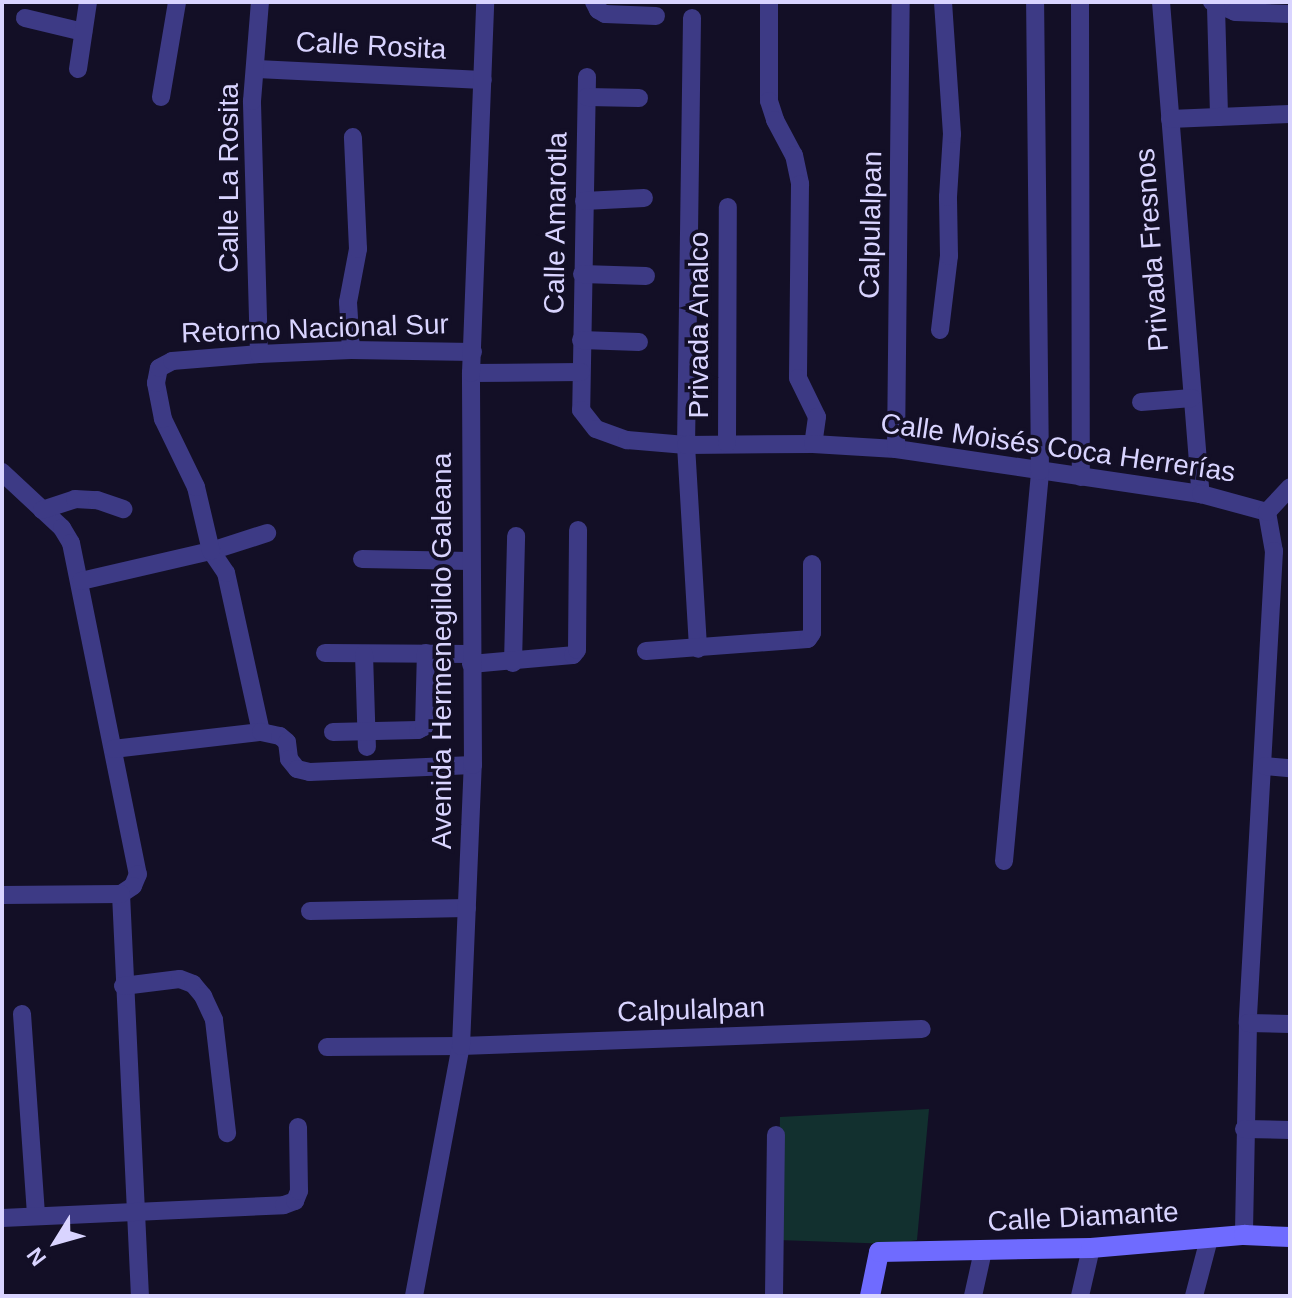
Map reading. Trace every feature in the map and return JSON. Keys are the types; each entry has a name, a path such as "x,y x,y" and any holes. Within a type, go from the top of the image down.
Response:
{"street":[{"path":"78,69 88,2"},
{"path":"161,97 177,2"},
{"name":"Calle La Rosita","path":"259,354 252,101 257,69 260,2"},
{"name":"Avenida Hermenegildo Galeana","path":"414,1296 461,1046 473,765 471,373 485,2"},
{"path":"769,2 769,101 794,155 800,184 798,378 817,417 813,444"},
{"name":"Calpulalpan","path":"896,449 901,2"},
{"path":"940,330 949,256 948,197 952,134 943,2"},
{"path":"1004,861 1040,471 1035,2"},
{"path":"1080,2 1081,477"},
{"name":"Privada Fresnos","path":"1161,2 1201,494"},
{"path":"1219,117 1214,4 1235,12 1285,10"},
{"path":"596,6 605,14 656,16"},
{"path":"25,18 83,32"},
{"path":"692,18 686,445 698,649"},
{"name":"Calle Rosita","path":"257,69 483,80"},
{"name":"Calle Amarotla","path":"581,372 587,77"},
{"path":"587,97 639,98"},
{"path":"1170,119 1290,114"},
{"path":"351,350 348,302 358,249 353,137"},
{"path":"584,201 644,198"},
{"name":"Privada Analco","path":"727,443 728,207"},
{"path":"582,274 646,276"},
{"path":"581,340 639,342"},
{"name":"Retorno Nacional Sur","path":"261,732 229,585 211,551 196,487 168,435 156,383 159,368 172,361 259,354 351,350 473,352"},
{"path":"471,373 581,372"},
{"name":"Calle Moisés Coca Herrerías","path":"581,372 581,410 596,429 627,440 686,445 813,444 896,449 1201,494 1267,512 1282,550 1248,1023 1244,1235"},
{"path":"1141,402 1192,398"},
{"path":"2,472 62,528 71,543 138,874 133,886 121,894 2,895"},
{"path":"1267,512 1290,487"},
{"path":"42,510 75,499 97,500 123,509"},
{"path":"325,653 426,653 513,663 566,658 577,650 578,530"},
{"path":"81,581 211,551 267,533"},
{"path":"513,663 516,536"},
{"path":"362,559 470,561"},
{"path":"646,651 808,639 812,633 812,564"},
{"path":"333,732 367,739 424,727 426,653"},
{"path":"364,654 367,739"},
{"path":"113,749 261,732 280,736 287,742 289,759 297,769 310,772 473,765"},
{"path":"1265,766 1290,768"},
{"path":"121,894 140,1296"},
{"path":"310,911 467,908"},
{"path":"123,986 180,979 193,984 203,996 214,1020 227,1133"},
{"path":"22,1014 36,1215"},
{"path":"1248,1023 1290,1024"},
{"name":"Calpulalpan","path":"327,1047 461,1046 922,1029"},
{"path":"2,1218 284,1205 295,1201 298,1127"},
{"path":"1244,1129 1290,1130"},
{"path":"774,1296 776,1135"},
{"name":"Calle Diamante","path":"870,1296 879,1252 1091,1248 1244,1235 1290,1237"},
{"path":"1194,1296 1209,1239"},
{"path":"1080,1296 1091,1248"},
{"path":"973,1296 983,1251"}],"green space":[{"path":"929,1109 917,1240 893,1244 778,1240 780,1117"}]}
